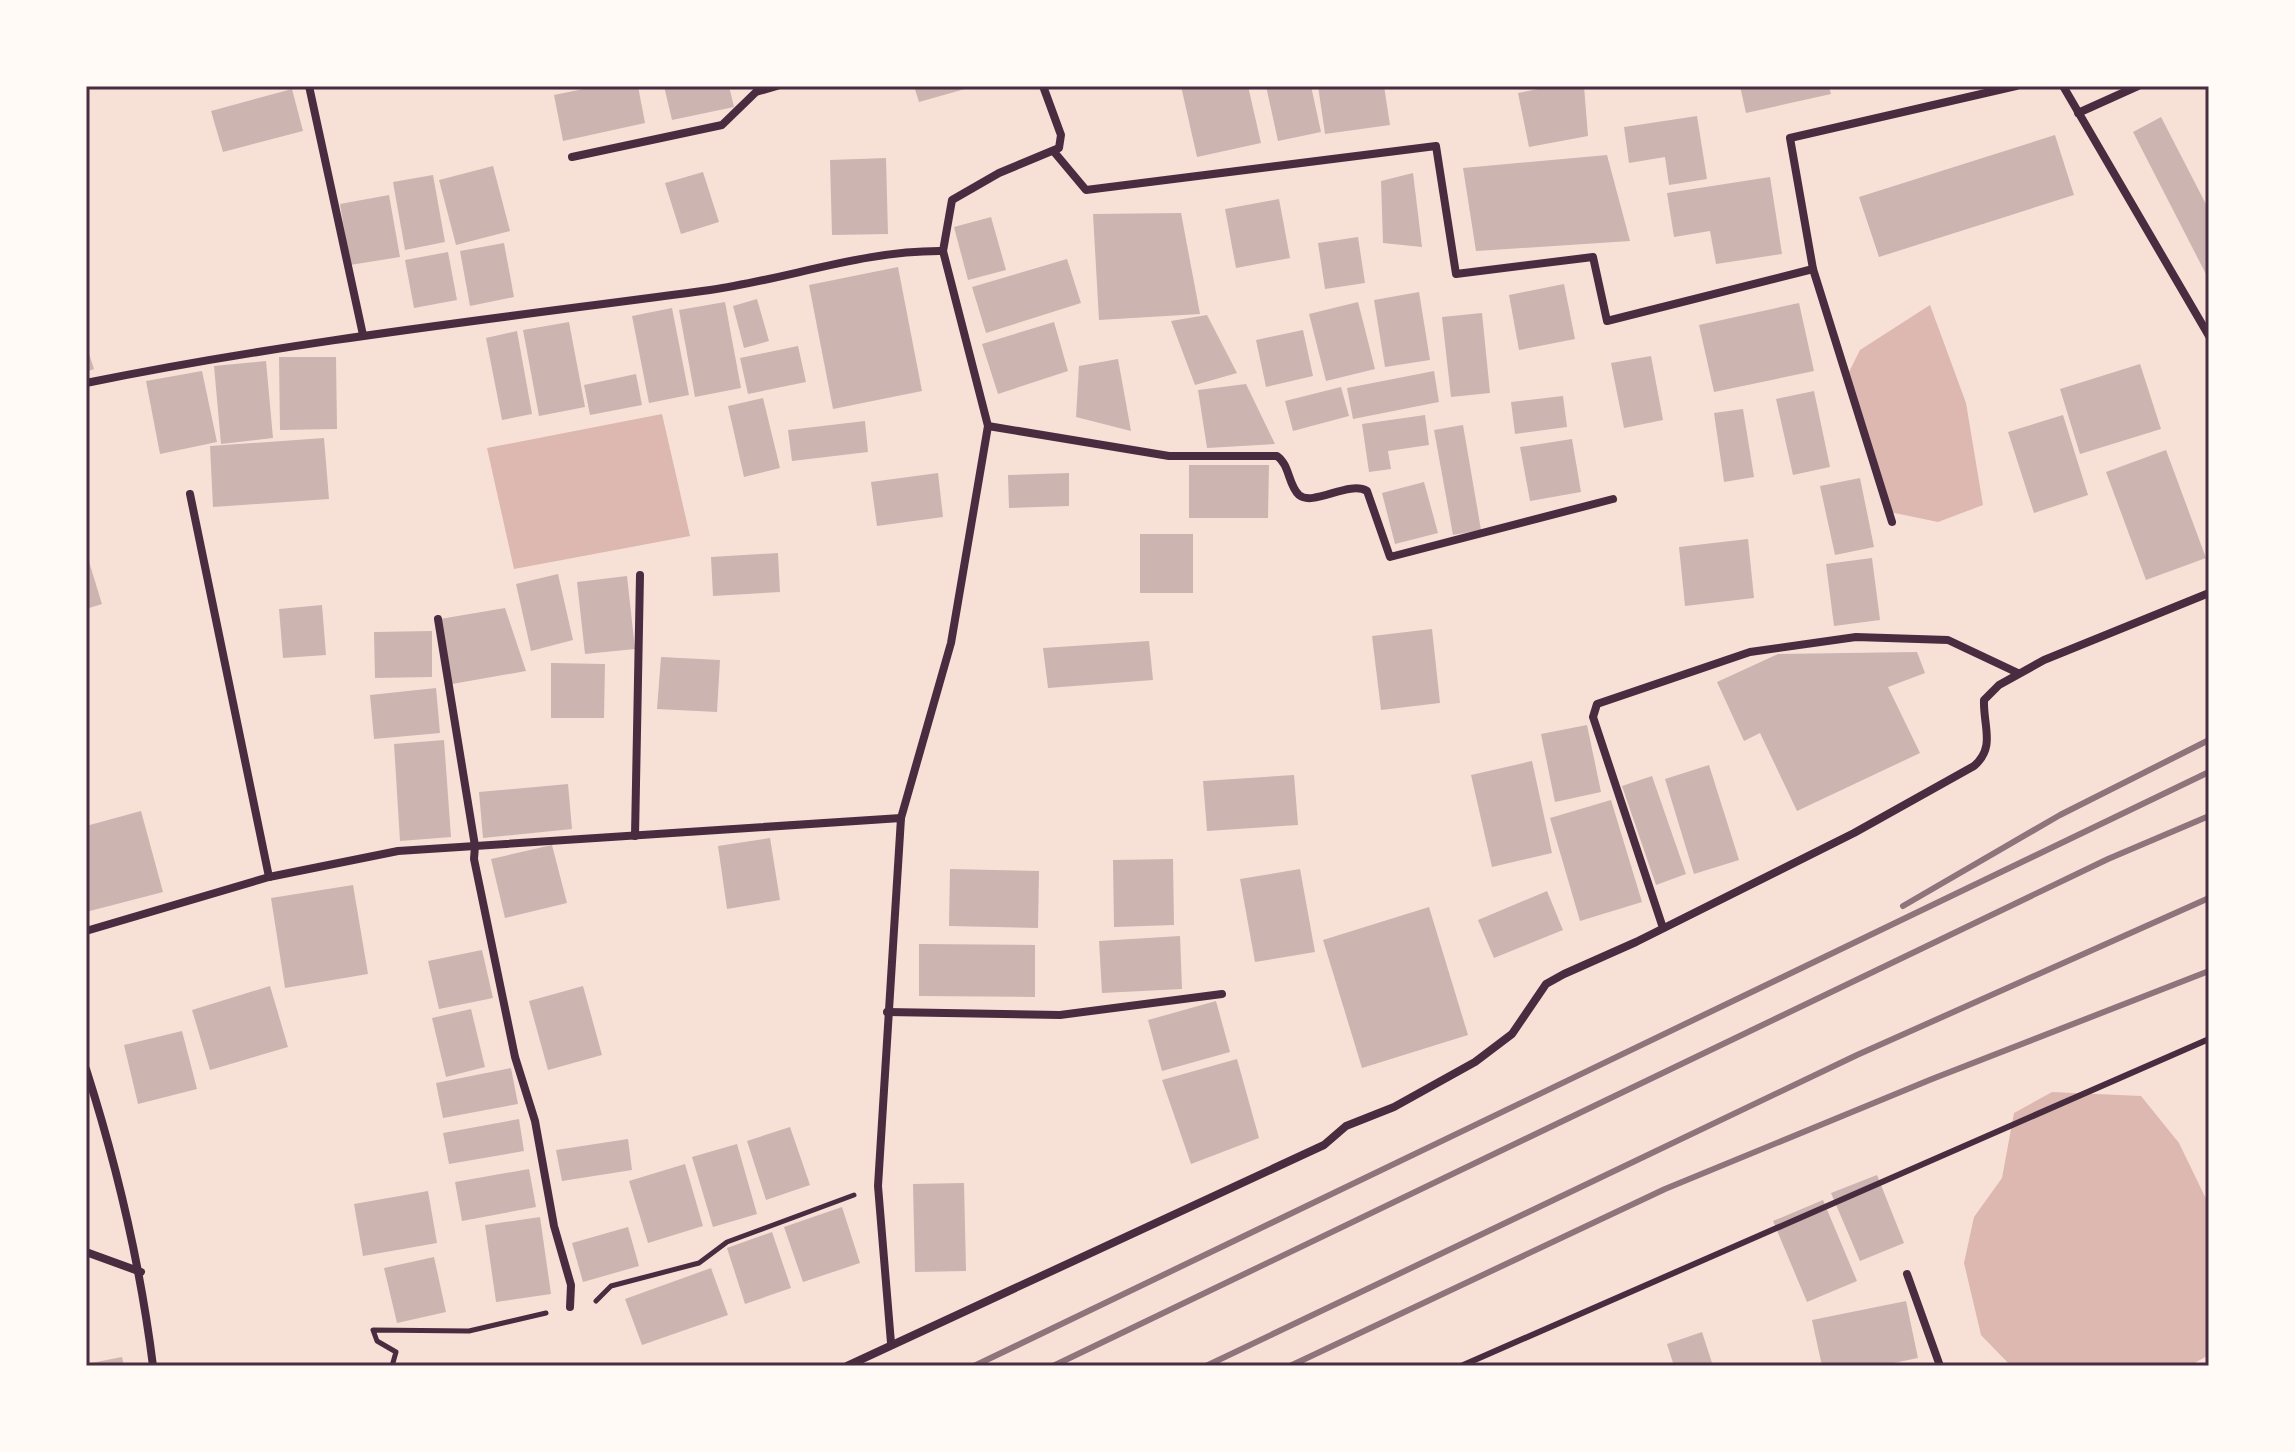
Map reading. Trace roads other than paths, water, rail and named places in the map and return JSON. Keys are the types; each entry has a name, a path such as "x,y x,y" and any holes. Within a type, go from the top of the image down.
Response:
{"street":[{"path":"309,86 363,335"},
{"path":"572,157 722,125 756,92 777,86"},
{"path":"1043,86 1061,135 1055,153"},
{"path":"1892,522 1813,269 1790,138 2016,86"},
{"path":"2063,86 2209,336"},
{"path":"2078,113 2138,86"},
{"path":"1055,153 1086,190 1436,146 1456,274 1593,257 1607,321 1813,269"},
{"path":"891,1343 878,1186 901,818 951,643 988,426 943,251 952,200 999,173 1055,153"},
{"path":"86,383 212,358 363,335 715,289 907,250 943,251"},
{"path":"988,426 1169,456 1277,456 1299,495 1307,498 1356,488 1367,491 1390,557 1613,499"},
{"path":"190,494 269,877"},
{"path":"635,836 640,575"},
{"path":"847,1366 1324,1145 1346,1126 1394,1107 1475,1062 1512,1034 1546,984 1916,801 1974,766 1986,756 1988,740 1984,700 2018,673 2209,593"},
{"path":"438,619 475,846 474,859 515,1057 535,1121 554,1226 571,1285 570,1307"},
{"path":"1663,928 1593,717 1597,704 1750,652 1856,637 1948,640 2018,673"},
{"path":"86,931 269,877 398,851 901,818"},
{"path":"887,1012 1060,1015 1222,994"},
{"path":"86,1069 112,1150 141,1272 153,1366"},
{"path":"86,1252 141,1272"},
{"path":"1907,1274 1940,1366"}],"lane":[{"path":"1461,1366 2209,1039"}],"railway":[{"path":"1903,906 2060,815 2209,740"},
{"path":"974,1366 2209,772"},
{"path":"1053,1366 2108,859 2209,816"},
{"path":"1206,1366 1857,1055 2209,898"},
{"path":"1290,1366 1665,1189 1932,1079 2209,971"}]}
